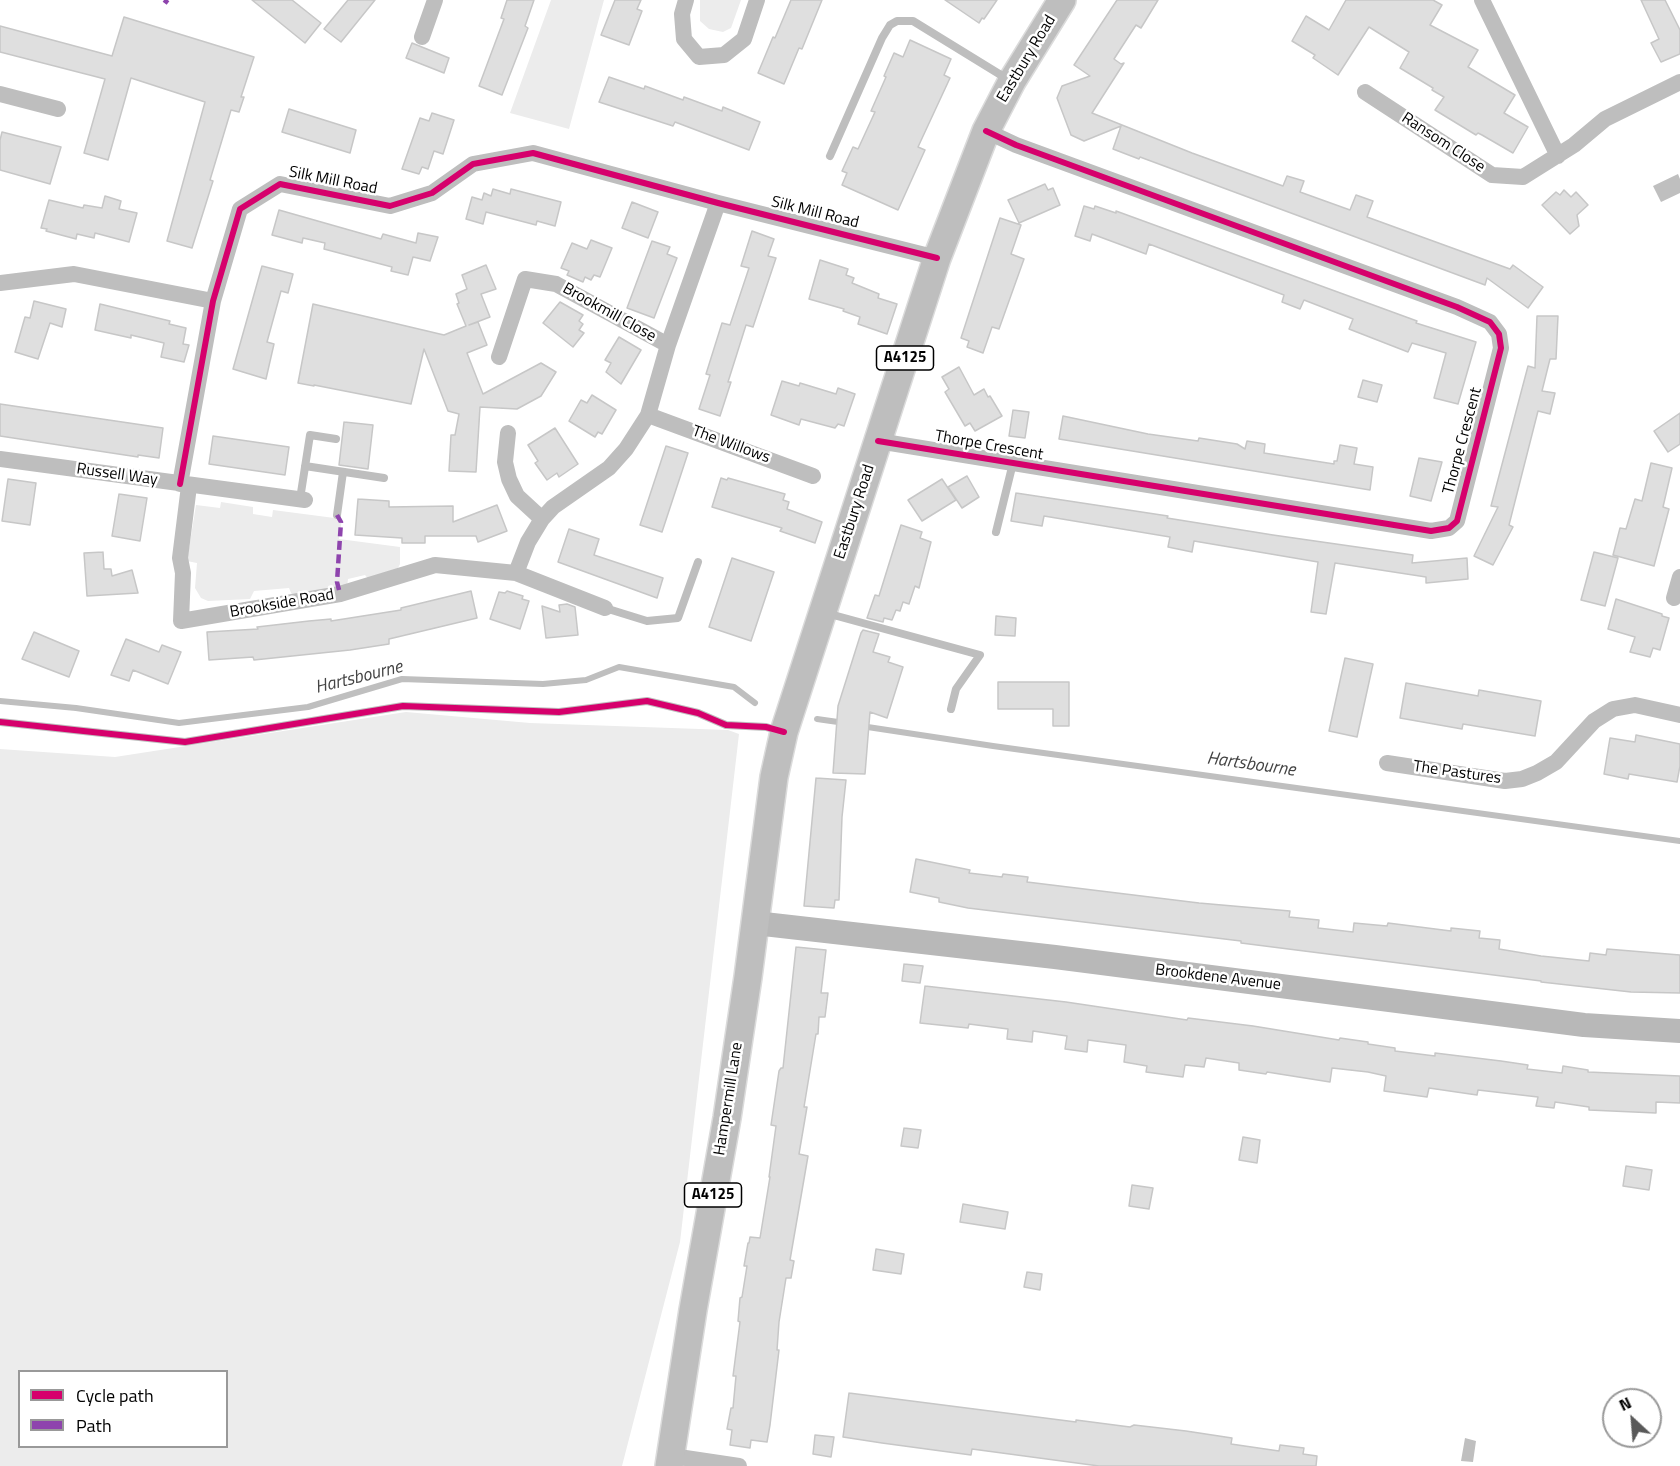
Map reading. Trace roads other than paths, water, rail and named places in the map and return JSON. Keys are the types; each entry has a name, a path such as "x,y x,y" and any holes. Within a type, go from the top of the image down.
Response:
{"main road":[{"name":"Eastbury Road","path":"784,732 938,258 986,131 1012,81 1062,0"},
{"name":"Hampermill Lane","path":"670,1461 693,1310 727,1118 774,777 784,732"},
{"name":"Brookdene Avenue","path":"755,923 1055,957 1584,1025 1680,1031"}],"street":[{"path":"422,37 435,0"},
{"path":"686,0 682,14 684,39 699,57 724,55 744,39 757,0"},
{"path":"1482,0 1557,156"},
{"name":"Ransom Close","path":"1365,92 1492,175 1523,177 1574,145 1605,119 1680,81"},
{"path":"0,94 58,109"},
{"name":"Thorpe Crescent","path":"878,441 1437,532 1449,528 1456,521 1501,348 1501,341 1495,328 1483,317 1124,186 1016,145 986,131"},
{"name":"Silk Mill Road","path":"184,485 213,301 240,209 280,184 390,207 432,193 473,164 533,153 718,203 938,258"},
{"path":"516,573 528,542 542,519 554,507 609,468 626,449 648,415 668,345 718,203"},
{"path":"0,283 74,274 213,301"},
{"name":"Brookmill Close","path":"499,357 525,279 556,284 668,345"},
{"name":"The Willows","path":"648,415 813,476"},
{"path":"508,433 506,462 509,479 517,496 542,519"},
{"name":"Russell Way","path":"0,459 302,499"},
{"name":"Brookside Road","path":"184,485 180,558 183,573 181,621 340,594 435,566 516,573 605,608"},
{"path":"1674,598 1680,577"},
{"name":"The Pastures","path":"1387,763 1505,781 1522,779 1556,762 1594,721 1613,710 1635,705 1680,715"},
{"path":"670,1461 739,1466"}],"lane":[{"path":"830,156 882,38 890,25 897,21 912,21 1012,81"},
{"path":"302,499 310,435 336,439"},
{"path":"996,532 1013,463"},
{"path":"305,466 384,478"},
{"path":"337,515 343,472"},
{"path":"605,608 647,621 678,618 698,562"},
{"path":"822,612 980,655 957,689 951,709"},
{"path":"0,722 184,742 403,706 558,712 647,701 698,713 726,725 766,727 784,732"}],"waterway":[{"name":"Hartsbourne","path":"0,701 76,708 179,723 308,707 402,679 543,684 586,680 619,667 734,687 755,703"},
{"name":"Hartsbourne","path":"817,719 845,723"},
{"name":"Hartsbourne","path":"861,726 1680,841"}]}
